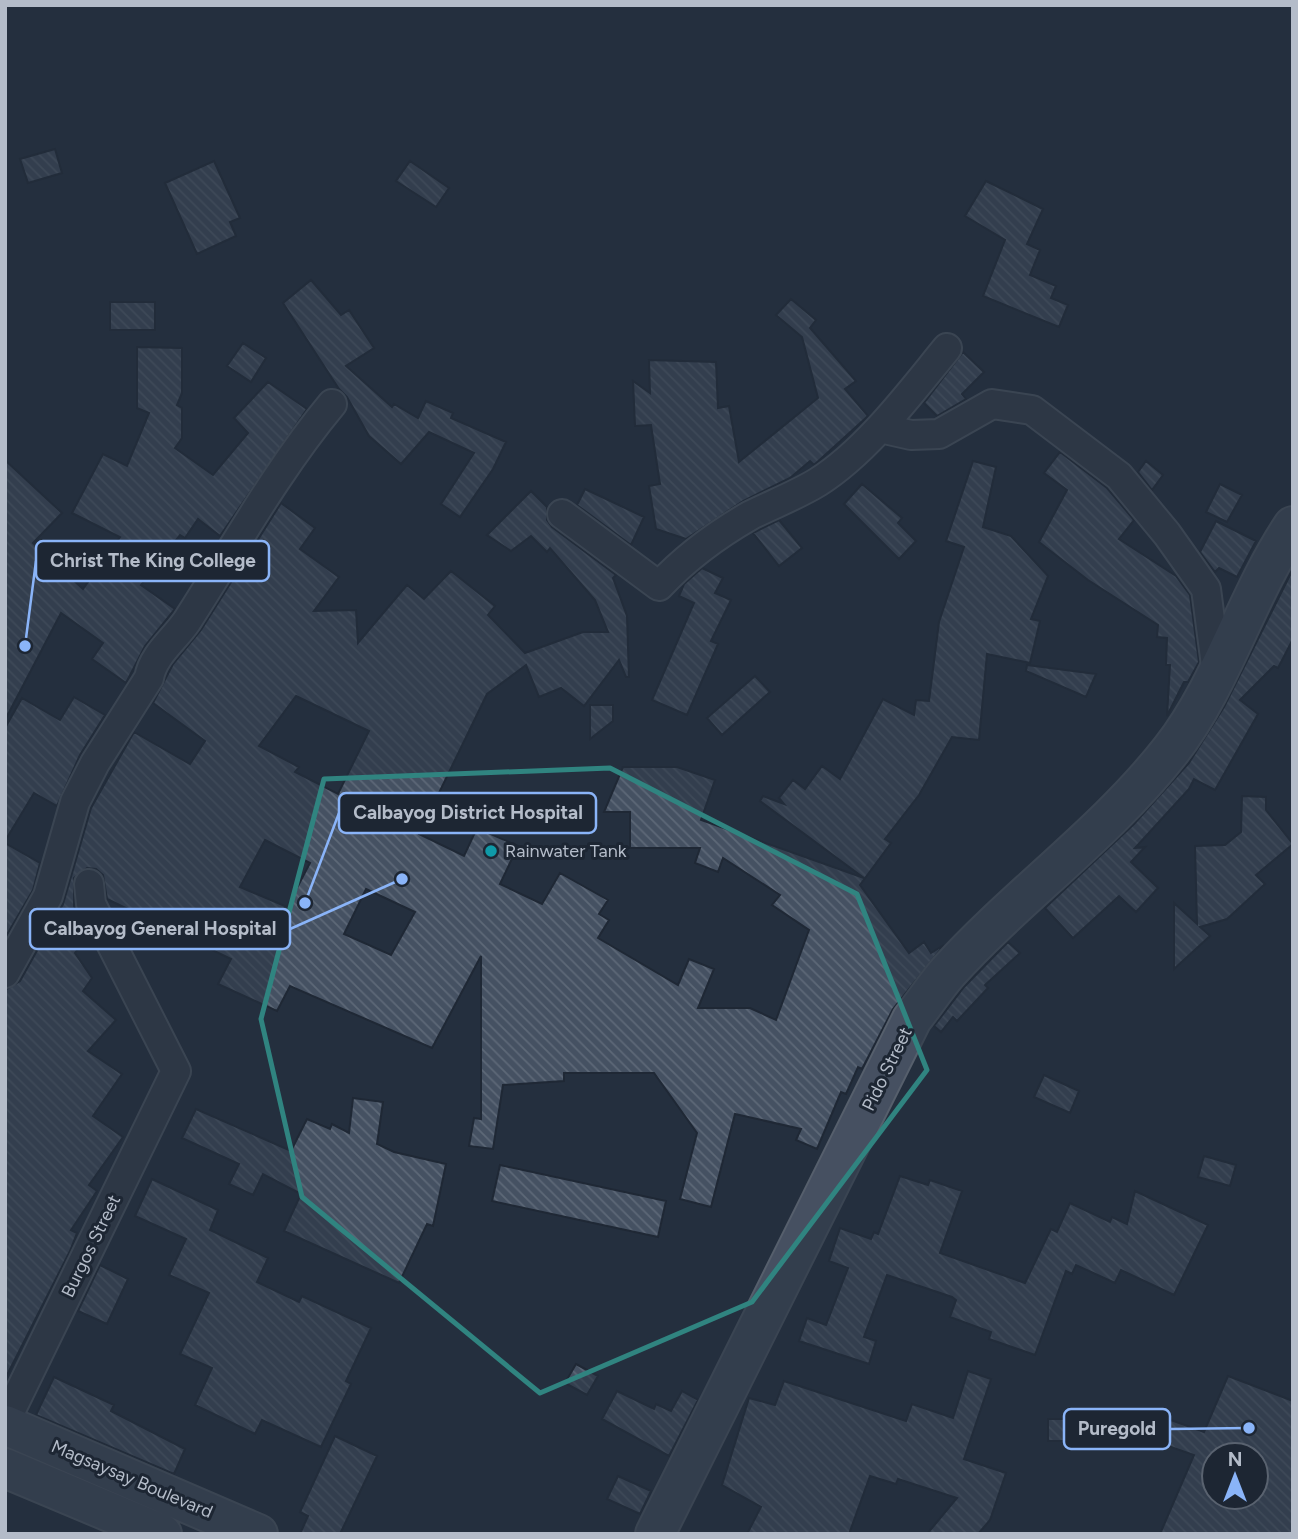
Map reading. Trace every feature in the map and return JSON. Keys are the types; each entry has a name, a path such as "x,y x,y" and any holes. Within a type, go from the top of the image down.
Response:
{"street":[{"path":"562,514 659,586 686,557 704,544 819,481 880,428 947,348"},
{"path":"5,973 48,895 75,802 95,763 149,678 152,665 182,628 302,439 332,404"},
{"path":"880,428 911,435 939,434 992,404 1032,410 1119,476 1183,556 1206,589 1217,673"},
{"name":"Pido Street","path":"655,1534 912,1019 947,973 1131,795 1172,749 1217,673 1268,563 1293,526"},
{"name":"Burgos Street","path":"5,1423 176,1071 91,904 89,884"},
{"name":"Magsaysay Boulevard","path":"5,1423 258,1534"},
{"path":"5,1468 163,1534"}],"highlighted area":[{"path":"610,768 857,894 927,1070 752,1302 540,1393 302,1197 261,1019 324,779"}],"building":[{"path":"55,149 62,173 28,183 20,159"},
{"path":"214,161 240,218 230,222 236,236 197,254 165,183"},
{"path":"410,161 449,188 436,207 396,181"},
{"path":"986,181 1043,209 1027,244 1040,250 1030,275 1056,286 1051,298 1068,305 1059,327 983,296 1005,240 965,216"},
{"path":"311,280 341,315 349,310 374,348 346,366 392,407 394,404 418,418 426,401 453,413 451,418 506,442 493,469 460,517 441,504 474,453 429,432 401,464 369,436 347,397 339,389 283,303"},
{"path":"791,299 816,320 810,328 856,381 845,389 868,416 814,465 810,461 790,478 743,501 686,539 656,529 649,486 660,484 651,425 635,426 633,381 650,393 649,360 716,362 718,408 729,406 739,462 818,398 802,337 776,315"},
{"path":"110,302 155,302 155,330 110,330"},
{"path":"243,343 266,358 251,382 227,366"},
{"path":"137,347 182,348 182,393 177,405 182,408 182,438 175,448 213,475 248,433 234,418 268,382 307,409 220,536 198,519 185,538 180,535 141,585 175,609 145,646 126,683 92,659 103,643 61,613 5,720 5,460 62,513 33,543 83,589 120,537 72,513 103,454 127,466 149,413 137,408"},
{"path":"963,352 984,372 962,394 966,399 937,416 924,403"},
{"path":"1060,452 1107,488 1134,520 1119,539 1176,576 1190,595 1199,662 1188,682 1184,682 1167,716 1170,665 1166,665 1167,638 1157,637 1158,625 1088,580 1039,542 1067,490 1044,473"},
{"path":"973,461 996,467 983,527 1011,536 1048,576 1031,619 1040,621 1030,663 987,654 979,740 952,737 919,795 885,839 891,843 860,885 909,953 924,942 931,953 944,945 893,1009 862,1069 858,1067 846,1094 841,1092 817,1149 796,1140 801,1129 735,1114 711,1207 680,1199 697,1133 654,1073 564,1073 564,1081 503,1085 493,1149 469,1146 474,1118 481,1119 481,956 432,1048 290,986 277,1011 218,984 231,959 107,899 103,875 96,869 87,868 74,878 74,906 80,918 68,942 78,949 75,953 92,978 83,991 116,1020 88,1051 122,1074 93,1116 123,1137 89,1185 97,1191 71,1230 77,1233 70,1251 5,1379 5,990 20,981 63,904 91,808 134,732 190,764 205,741 153,703 173,664 201,630 281,503 315,528 300,549 339,577 314,611 356,610 358,643 407,585 424,599 451,571 495,606 488,615 525,653 583,632 608,632 595,600 550,548 547,552 531,536 511,551 487,535 531,491 547,507 547,520 552,527 616,575 613,578 627,616 629,677 626,677 619,660 584,706 561,688 539,697 526,665 487,694 419,834 464,856 477,828 518,846 500,884 542,904 560,873 608,900 599,914 609,920 598,938 678,985 689,959 714,969 698,1008 750,1008 776,1020 809,930 772,905 780,895 723,858 718,872 695,863 700,848 630,848 630,812 604,812 623,767 677,767 715,780 701,820 864,878 760,801 763,796 784,804 779,798 793,780 805,789 822,766 840,779 883,699 914,715 916,700 929,701 939,622 964,547 946,541","holes":["296,696 369,731 338,794 295,772 299,767 259,746","265,840 310,863 287,907 240,887","366,889 415,912 391,955 344,934"]},
{"path":"1146,461 1163,475 1152,490 1138,472"},
{"path":"862,484 902,518 898,523 916,541 899,559 844,504"},
{"path":"1220,484 1242,495 1227,522 1206,512"},
{"path":"585,489 644,517 631,545 577,505"},
{"path":"779,520 802,548 779,566 753,533"},
{"path":"1216,521 1256,541 1237,577 1219,568 1215,572 1200,552"},
{"path":"702,568 723,578 715,593 731,600 711,641 718,644 687,715 652,700 694,603 679,596 684,584"},
{"path":"1293,569 1293,639 1278,668 1274,666 1240,700 1258,714 1215,790 1194,779 1189,789 1135,848 1145,847 1131,862 1158,888 1136,912 1119,896 1073,938 1045,908 1134,824 1189,763 1224,707"},
{"path":"1027,665 1096,674 1086,697 1026,671"},
{"path":"755,676 770,692 722,735 707,718"},
{"path":"74,697 105,715 80,755 57,806 34,793 5,841 5,728 22,698 60,720"},
{"path":"590,705 613,705 613,721 590,739"},
{"path":"1242,796 1266,797 1266,810 1293,844 1256,875 1265,884 1227,919 1200,927 1210,936 1174,969 1174,903 1197,924 1195,846 1225,845 1241,832"},
{"path":"5,843 40,863 33,890 5,938"},
{"path":"1008,942 1020,953 985,985 988,988 957,1021 953,1017 941,1032 934,1026 964,987"},
{"path":"1044,1075 1079,1091 1070,1113 1034,1097"},
{"path":"353,1098 383,1102 377,1144 394,1152 446,1164 433,1226 427,1224 399,1283 284,1231 301,1194 263,1174 253,1195 229,1184 239,1164 182,1138 196,1109 291,1151 307,1119 330,1129 332,1124 349,1133"},
{"path":"1204,1156 1236,1165 1230,1186 1198,1177"},
{"path":"500,1165 666,1201 658,1237 492,1201"},
{"path":"900,1176 928,1185 930,1180 962,1191 940,1253 1025,1283 1051,1229 1057,1232 1070,1203 1110,1222 1112,1217 1127,1224 1135,1191 1208,1225 1174,1295 1121,1270 1115,1283 1076,1265 1072,1274 1066,1271 1035,1355 989,1339 991,1332 950,1317 956,1300 952,1297 887,1275 864,1337 876,1341 869,1364 799,1341 807,1318 826,1325 848,1268 829,1261 840,1228 871,1239 874,1232 878,1234"},
{"path":"152,1179 218,1210 210,1230 268,1258 257,1282 299,1302 302,1296 371,1328 346,1381 351,1384 321,1447 262,1420 255,1434 195,1405 212,1368 180,1354 209,1293 169,1275 186,1239 135,1216"},
{"path":"100,1265 128,1279 107,1324 78,1311"},
{"path":"576,1364 598,1376 587,1395 565,1383"},
{"path":"968,1371 991,1379 964,1459 1006,1473 990,1520 978,1534 927,1534 957,1498 898,1479 896,1484 870,1476 849,1534 747,1534 761,1507 722,1485 749,1398 775,1405 784,1381 906,1421 912,1404 953,1418"},
{"path":"1228,1376 1293,1401 1293,1534 1160,1534 1194,1455 1148,1439 1157,1415 1204,1432"},
{"path":"54,1377 114,1405 111,1411 185,1449 174,1474 36,1415"},
{"path":"617,1391 654,1409 656,1404 671,1411 682,1391 698,1400 669,1456 602,1419"},
{"path":"1048,1419 1074,1419 1074,1441 1048,1441"},
{"path":"335,1436 377,1456 340,1534 300,1534 308,1516 300,1512"},
{"path":"618,1476 651,1491 640,1514 607,1499"}],"place":[{"name":"Christ The King College","path":"25,646"},
{"name":"Rainwater Tank","path":"491,851"},
{"name":"Calbayog General Hospital","path":"402,879"},
{"name":"Calbayog District Hospital","path":"305,903"},
{"name":"Puregold","path":"1249,1428"}]}
